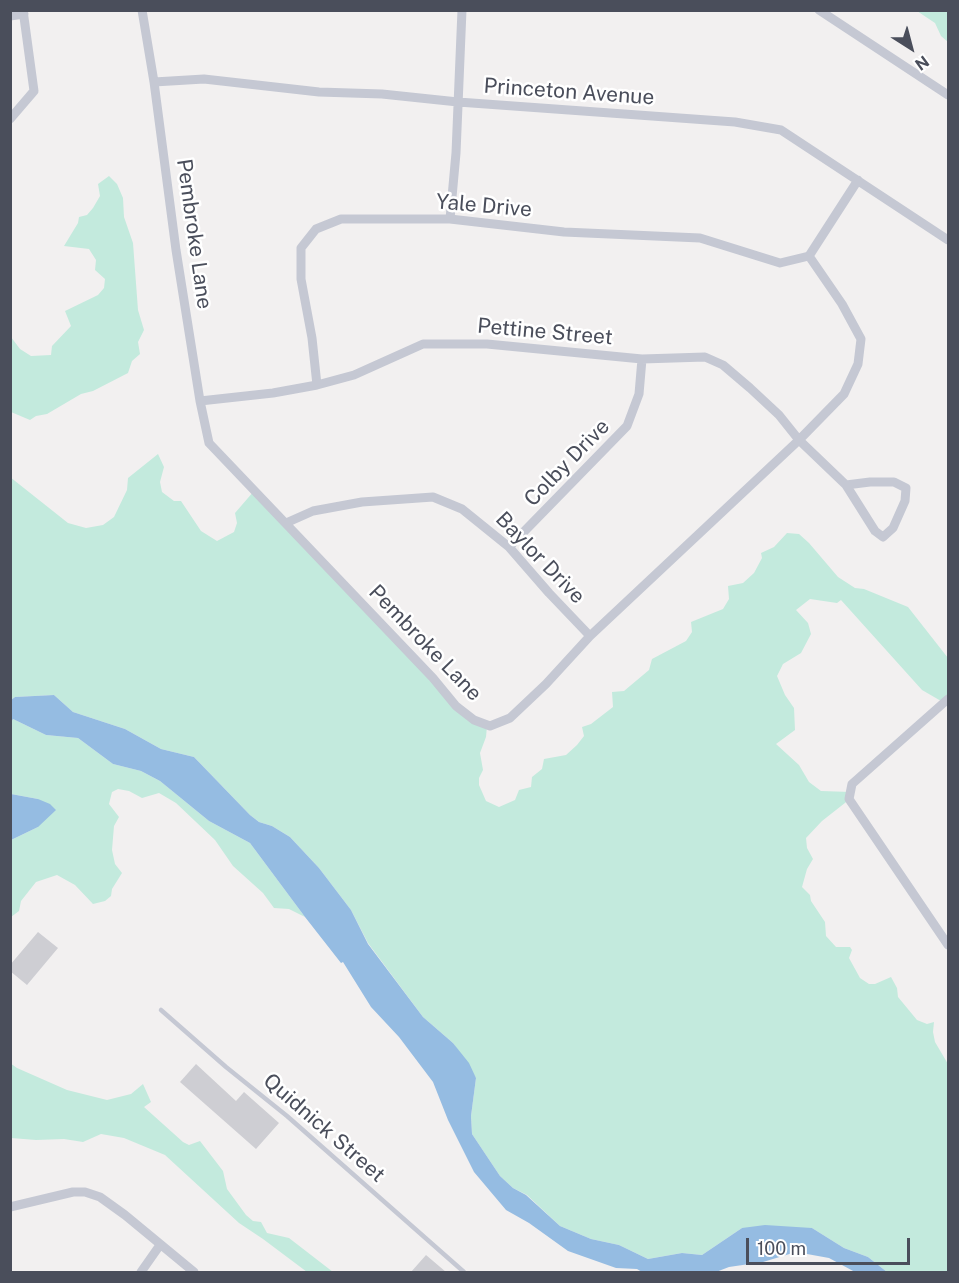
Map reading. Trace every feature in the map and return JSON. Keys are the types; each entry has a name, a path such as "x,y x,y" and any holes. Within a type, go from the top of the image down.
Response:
{"street":[{"name":"Pembroke Lane","path":"142,10 176,250 209,443 433,678 456,706 474,720 490,726 510,718 546,684 590,636 799,440 844,394 858,364 861,339 842,304 809,256"},
{"path":"450,219 456,153 462,10"},
{"path":"819,10 948,95"},
{"path":"10,16 24,12 34,91 10,119"},
{"name":"Princeton Avenue","path":"154,82 204,79 319,92 382,94 458,102 735,122 781,130 948,240"},
{"path":"809,256 858,180"},
{"name":"Yale Drive","path":"317,385 312,338 301,279 301,248 316,229 341,219 450,219 564,232 700,238 780,263 809,256"},
{"name":"Pettine Street","path":"200,401 227,400 317,385 354,375 423,344 487,344 642,359 705,357 723,365 779,415 799,440 846,485 875,531 882,537 893,528 905,501 906,488 894,482 846,485"},
{"name":"Colby Drive","path":"509,547 627,426 639,394 642,359"},
{"name":"Baylor Drive","path":"286,523 313,511 362,502 433,497 462,509 509,547 590,636"},
{"path":"948,699 852,784 849,799 948,945"},
{"path":"10,1207 73,1192 92,1194 125,1215 194,1272"},
{"path":"141,1272 160,1245"}],"lane":[{"name":"Quidnick Street","path":"161,1010 287,1116 464,1272"}],"green space":[{"path":"917,11 948,11 948,42 941,36 935,23"},
{"path":"109,176 117,184 123,198 124,217 133,243 138,310 144,330 138,342 140,354 132,361 128,373 93,391 81,394 47,414 30,420 11,412 11,337 20,349 31,356 51,355 52,346 71,326 65,311 98,295 104,288 105,279 95,270 96,260 89,249 64,246 78,223 79,217 87,215 100,196 98,184"},
{"path":"158,454 164,467 160,482 162,492 174,501 181,501 201,531 217,541 234,532 237,523 235,513 254,491 455,705 487,726 480,753 483,770 479,778 479,785 486,801 499,807 515,800 519,790 531,787 532,777 542,769 544,759 566,755 577,745 584,736 582,727 591,724 613,707 612,692 624,691 649,670 652,659 686,641 692,632 691,622 723,609 729,599 728,586 743,583 754,573 762,558 761,553 774,547 787,533 799,534 838,577 855,588 864,589 908,607 948,658 948,694 941,701 922,690 841,600 837,603 810,599 796,610 808,623 811,634 801,653 783,664 777,676 785,695 794,708 795,730 776,744 799,765 809,782 821,791 851,792 850,799 822,821 806,838 807,848 813,859 807,869 802,887 810,895 811,901 825,922 826,936 836,947 850,947 852,950 849,958 860,978 869,984 875,984 891,977 897,988 898,997 917,1020 927,1024 934,1022 935,1042 948,1064 948,1272 887,1272 868,1257 844,1248 812,1228 742,1228 702,1255 682,1253 648,1259 619,1245 591,1239 560,1226 527,1195 513,1188 500,1176 472,1134 471,1116 476,1078 453,1043 423,1017 368,943 351,910 319,868 290,837 250,815 194,757 161,749 125,729 73,712 54,695 15,697 11,700 10,477 68,523 86,528 103,525 114,517 127,490 128,478"},
{"path":"13,719 46,735 78,738 113,764 141,771 160,781 209,821 250,843 305,917 289,909 274,908 263,893 233,866 215,840 176,803 159,793 142,798 129,791 118,789 112,792 109,804 119,817 114,826 112,850 115,864 122,873 112,889 111,896 105,901 93,904 75,885 57,875 36,882 21,901 19,911 11,917 11,840 38,827 38,799 11,794 10,722"},
{"path":"10,1063 67,1090 107,1100 131,1094 143,1084 151,1102 144,1107 183,1142 189,1145 200,1141 223,1171 227,1189 246,1215 253,1221 261,1222 267,1233 289,1238 333,1272 307,1272 239,1223 165,1155 124,1138 101,1134 83,1142 64,1139 11,1138"}],"water":[{"path":"54,695 73,712 125,729 161,749 194,757 250,815 290,837 319,868 351,910 368,944 423,1017 453,1043 469,1063 476,1078 471,1116 472,1134 500,1176 513,1188 526,1195 560,1226 591,1239 619,1245 648,1259 682,1253 702,1255 742,1228 765,1225 812,1228 844,1248 868,1257 887,1272 855,1272 829,1258 796,1252 716,1272 642,1272 637,1269 616,1268 568,1251 529,1223 506,1210 474,1172 448,1120 433,1082 399,1037 371,1007 343,962 341,963 305,917 250,843 209,821 160,781 141,771 113,764 78,738 46,735 13,719 11,722 11,700 15,697"},
{"path":"11,794 38,799 50,804 56,810 38,827 11,840"}],"building":[{"path":"38,932 58,948 27,985 10,971 10,965"},
{"path":"196,1064 236,1101 244,1092 279,1123 256,1149 180,1082"},
{"path":"426,1255 446,1272 411,1272"}]}
